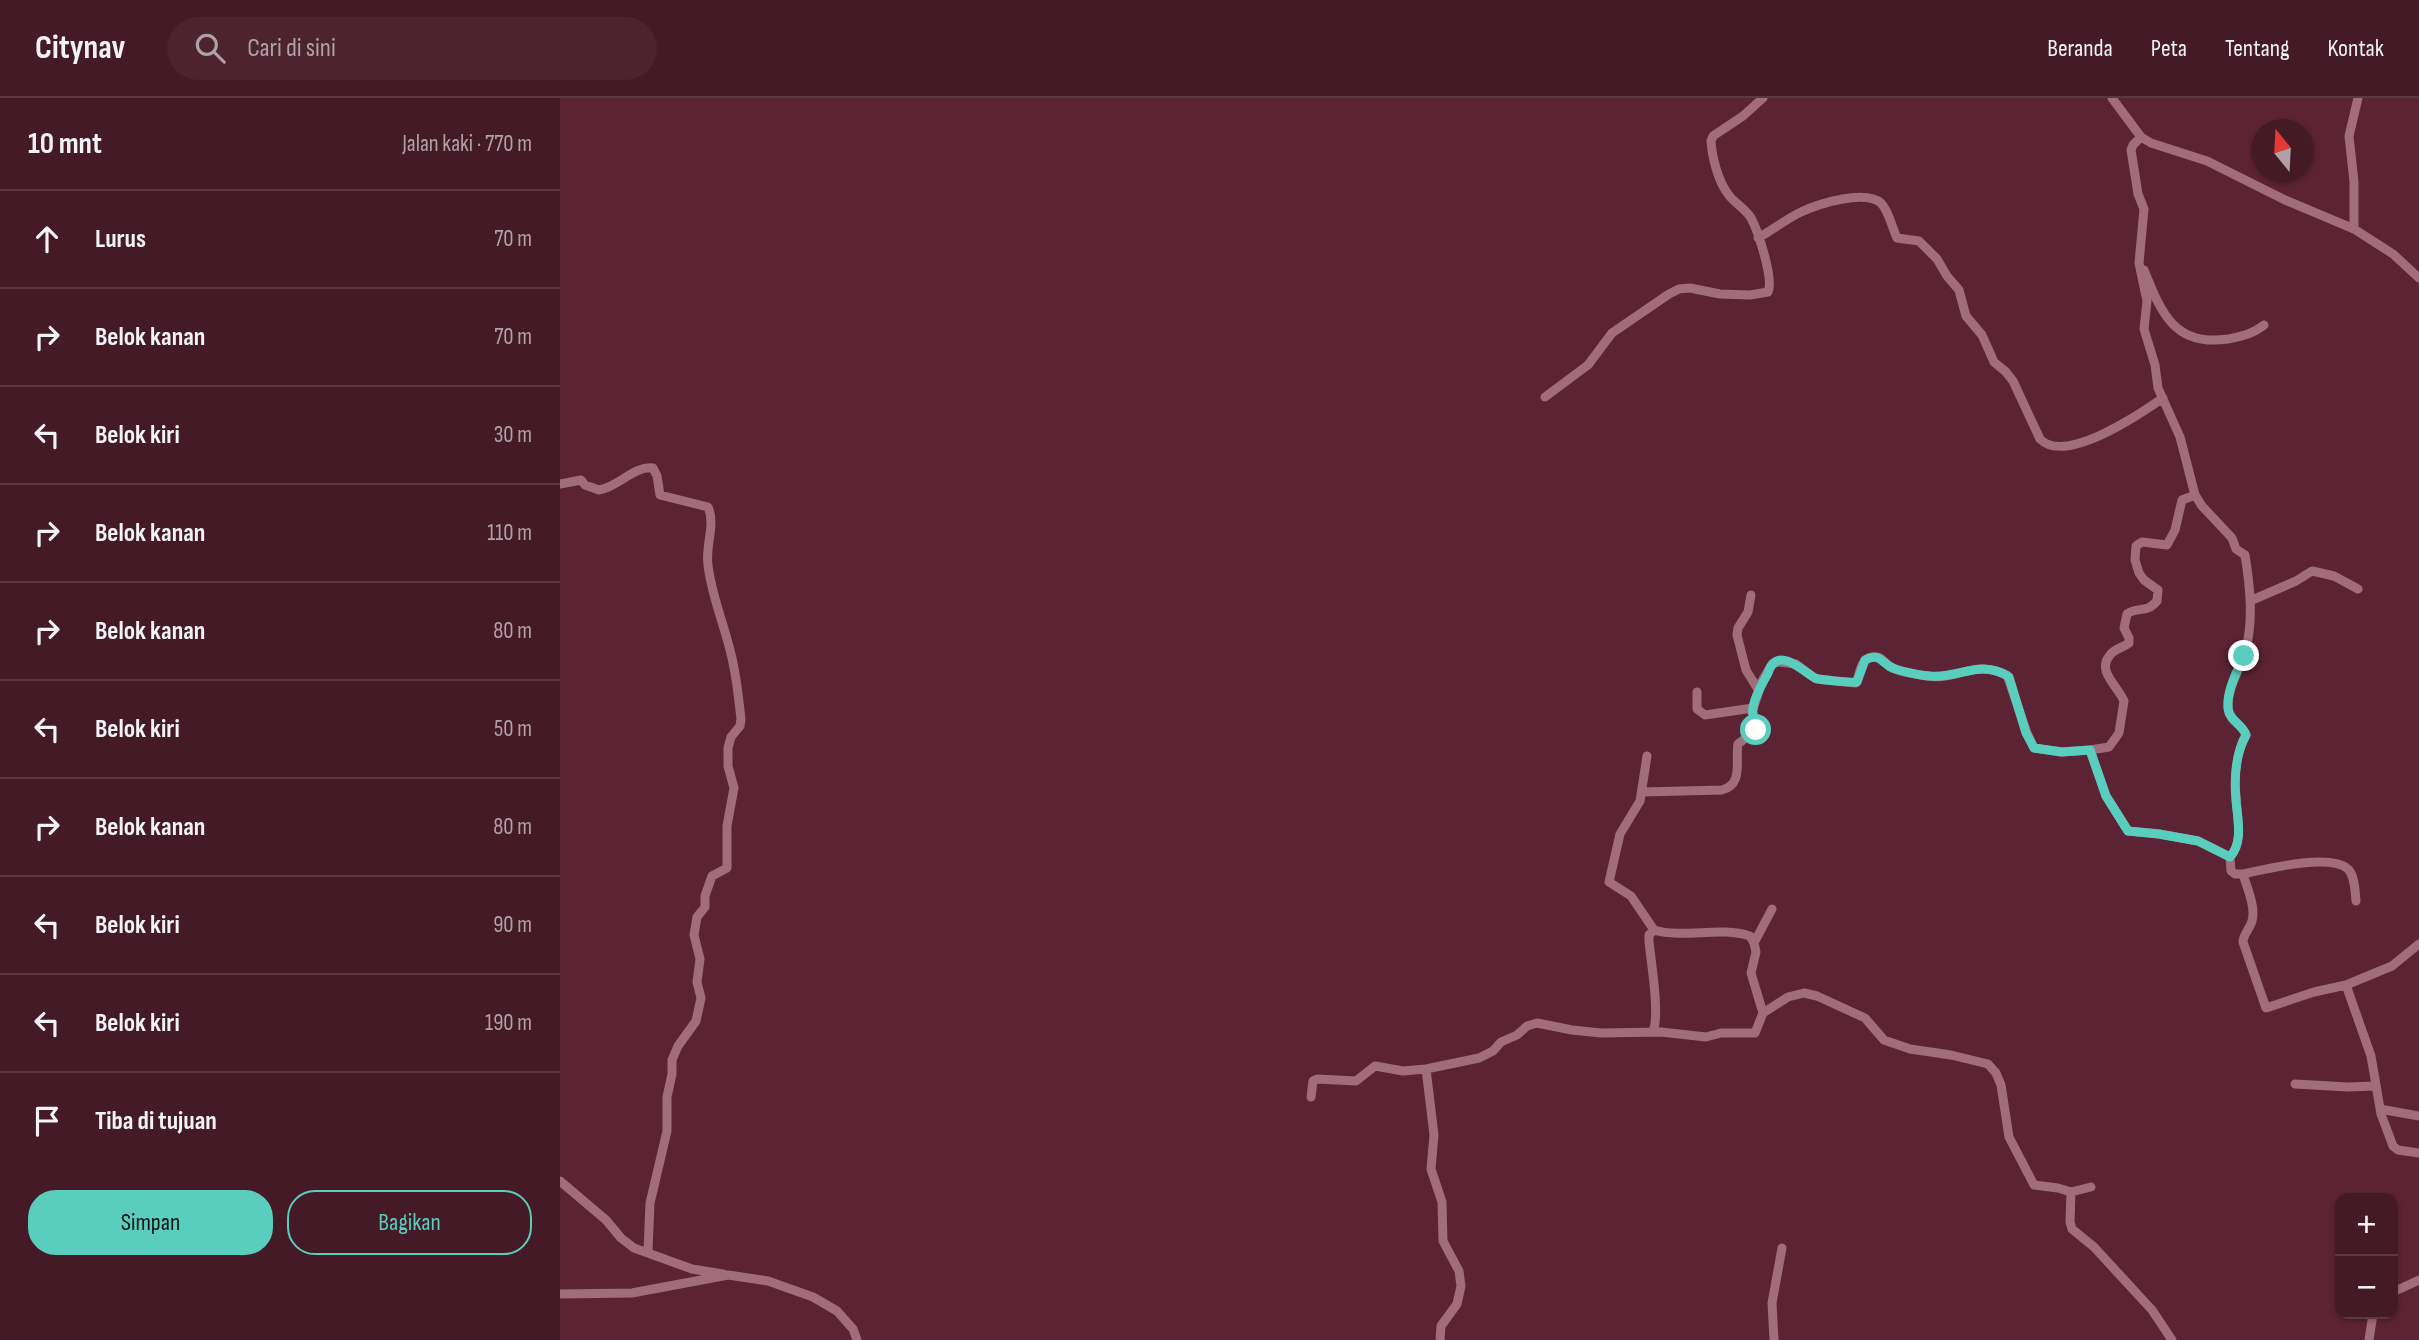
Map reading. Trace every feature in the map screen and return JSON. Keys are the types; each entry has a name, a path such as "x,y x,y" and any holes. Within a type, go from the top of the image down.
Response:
{"street":[{"path":"1545,397 1588,365 1612,332 1669,294 1690,288 1720,294 1750,295 1768,292 1769,276 1751,219 1727,193 1711,141 1713,136 1743,116 1763,98"},
{"path":"2112,98 2141,137 2207,161 2285,200 2354,229 2393,254 2419,278"},
{"path":"2354,229 2354,182 2349,136 2358,98"},
{"path":"1758,688 1772,664 1778,662 1796,664 1816,678 1854,683 1857,682 1865,660 1874,656 1879,656 1894,669 1929,676 1987,668 2009,677 2026,733 2034,748 2062,752 2109,747 2119,733 2124,702 2108,677 2106,662 2111,652 2129,643 2124,628 2127,614 2148,609 2157,601 2158,590 2141,577 2136,567 2136,546 2142,542 2167,545 2190,496 2183,447 2163,398 2144,329 2147,300 2139,271 2139,258 2144,209 2138,194 2131,150 2141,137"},
{"path":"1758,238 1809,209 1856,197 1869,197 1884,206 1897,238 1913,239 1922,243 1959,290 1966,316 1982,335 1994,362 2013,381 2042,442 2055,447 2090,440 2163,398"},
{"path":"2139,258 2164,315 2181,332 2214,341 2249,334 2264,325"},
{"path":"560,484 581,480 599,490 619,483 635,471 653,468 660,495 708,507 712,519 707,544 708,565 718,613 736,673 741,719 728,748 728,766 734,788 727,826 727,868 712,876 705,896 705,907 697,917 694,935 700,959 697,982 702,992 696,1021 678,1045 672,1060 673,1074 667,1097 667,1131 650,1203 648,1251"},
{"path":"2190,496 2232,538 2236,549 2245,555 2250,601 2246,650 2230,687 2228,708 2229,715 2243,728 2246,735 2240,743 2236,773 2238,844 2230,857 2232,873 2244,874 2311,862 2336,864 2351,873 2356,901"},
{"path":"2250,601 2312,571 2334,576 2358,589"},
{"path":"1642,792 1699,792 1728,788 1735,780 1738,771 1738,744 1756,730 1753,708 1759,693 1758,688 1746,670 1737,635 1738,628 1748,612 1751,595"},
{"path":"1697,692 1697,709 1705,715 1753,708"},
{"path":"2090,750 2106,796 2128,831 2198,841 2230,857"},
{"path":"1311,1097 1313,1081 1317,1079 1356,1082 1375,1066 1404,1071 1479,1058 1527,1026 1537,1023 1601,1033 1653,1032 1706,1037 1721,1033 1756,1032 1763,1013 1751,973 1756,952 1754,943 1746,934 1680,935 1654,930 1631,896 1609,879 1620,834 1640,801 1647,756"},
{"path":"2244,874 2253,915 2243,942 2266,1008 2314,992 2346,985 2392,966 2419,944"},
{"path":"1754,943 1772,909"},
{"path":"1653,1032 1656,1025 1655,1004 1648,941 1654,930"},
{"path":"2346,985 2371,1056 2380,1109 2395,1149 2419,1153"},
{"path":"1763,1013 1788,997 1804,993 1817,996 1865,1018 1884,1040 1910,1049 1942,1053 1988,1064 2001,1085 2009,1137 2034,1185 2071,1192 2091,1187"},
{"path":"1426,1069 1434,1135 1431,1169 1442,1202 1443,1241 1459,1270 1461,1286 1457,1304 1441,1326 1440,1340"},
{"path":"2295,1084 2375,1086"},
{"path":"2380,1109 2419,1116"},
{"path":"560,1181 606,1220 628,1245 692,1269 776,1282 813,1297 841,1315 853,1329 857,1340"},
{"path":"2071,1192 2072,1229 2094,1247 2152,1310 2172,1340"},
{"path":"1774,1340 1772,1303 1782,1248"},
{"path":"560,1294 632,1293 728,1275"},
{"path":"2398,1290 2419,1280"},
{"path":"2369,1340 2372,1319"}],"route":[{"path":"1756,730 1752,712 1759,693 1758,688 1774,663 1790,662 1816,678 1854,683 1857,682 1865,660 1874,656 1879,656 1894,669 1934,677 1961,673 1972,668 1991,669 2009,677 2026,733 2034,748 2062,752 2090,750 2106,796 2128,831 2198,841 2230,857 2238,844 2236,773 2240,743 2246,735 2244,729 2229,715 2228,708 2230,687 2244,656"}]}
